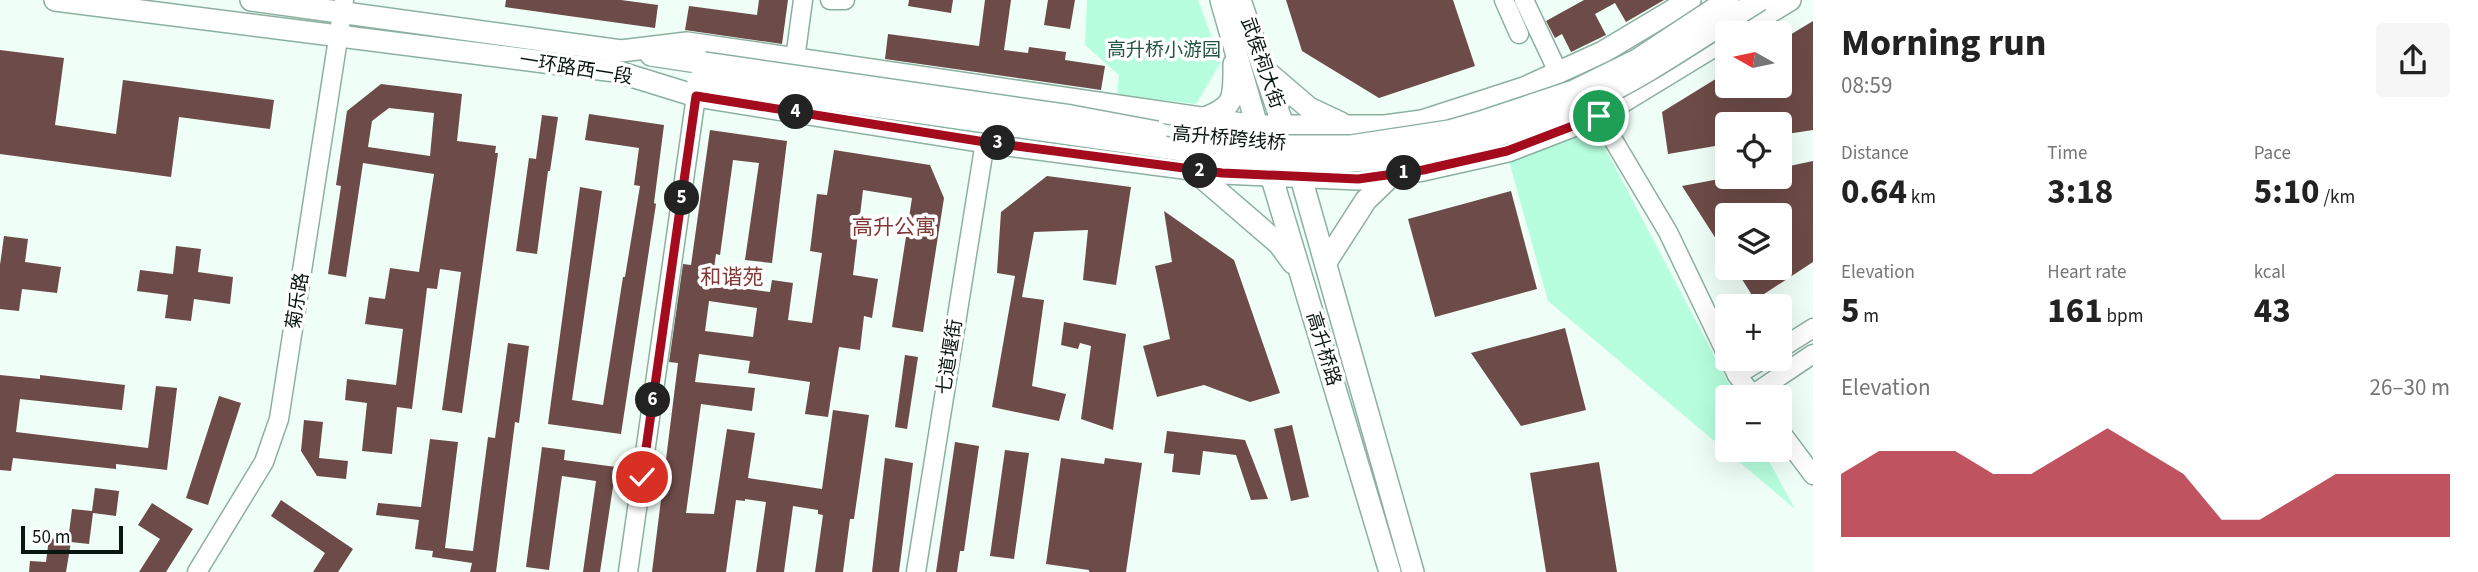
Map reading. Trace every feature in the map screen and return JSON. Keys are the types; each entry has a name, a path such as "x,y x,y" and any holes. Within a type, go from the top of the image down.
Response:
{"main road":[{"name":"一环路西一段","path":"55,0 339,35 618,61 687,43 1202,119 1283,127 1385,126 1423,121 1559,74 1603,52 1690,0"},
{"name":"一环路西一段","path":"251,0 343,6 618,61 985,142 1222,173 1302,178 1358,179 1423,170 1507,151 1599,116 1715,45"},
{"name":"武侯祠大街","path":"1240,0 1283,127"},
{"name":"高升桥跨线桥","path":"699,80 1071,116 1179,136 1269,146 1351,146 1449,131 1574,91 1637,60 1728,0"},
{"name":"高升桥跨线桥","path":"699,80 1203,153 1273,161 1352,160 1423,154 1454,148 1581,105 1623,84 1760,0"},
{"path":"1755,21 1790,0"},
{"name":"武侯祠大街","path":"1224,9 1256,126"},
{"path":"1202,119 1223,111 1230,103 1234,86 1234,60 1224,9"},
{"path":"618,61 699,80"},
{"path":"1266,71 1309,108 1353,127"},
{"name":"高升桥路","path":"1256,126 1390,572"},
{"name":"高升桥路","path":"1283,127 1302,178 1413,572"},
{"path":"1192,169 1279,244 1301,274"},
{"path":"1326,262 1366,200 1393,174"}],"street":[{"path":"795,59 803,0"},
{"path":"830,0 845,0"},
{"path":"1504,0 1518,34"},
{"path":"1524,0 1559,74"},
{"name":"菊乐路","path":"197,572 264,462 279,419 343,6"},
{"path":"628,572 699,80"},
{"path":"1599,116 1668,232 1715,330"},
{"name":"七道堰街","path":"916,572 985,142"},
{"path":"1792,341 1813,328"},
{"path":"1769,385 1813,354"},
{"path":"1792,447 1813,475"}],"green space":[{"name":"高升桥小游园","path":"1087,0 1198,0 1221,62 1196,104 1117,95 1119,75 1085,45"},
{"path":"1595,129 1715,357 1715,371 1722,371 1730,385 1715,385 1715,442 1548,301 1509,161"},
{"path":"1739,462 1770,462 1795,509"}],"building":[{"path":"506,0 621,0 658,5 655,28 505,7"},
{"path":"759,0 788,0 782,44 685,30 689,6 757,15"},
{"path":"909,0 953,0 951,13 908,6"},
{"path":"985,0 1011,0 1004,50 1028,53 1029,47 1066,52 1065,60 1105,66 1101,90 885,59 888,34 979,46"},
{"path":"1048,0 1075,0 1070,29 1044,25"},
{"path":"1286,0 1453,0 1475,66 1379,98 1302,51"},
{"path":"1584,0 1664,0 1626,22 1615,3 1595,14 1606,35 1571,52 1562,34 1555,38 1546,21"},
{"path":"1813,21 1813,130 1792,133 1792,112 1715,112 1715,146 1668,154 1662,112 1715,79 1715,98 1792,98 1792,34"},
{"path":"0,50 64,58 55,125 116,134 123,80 274,100 270,129 179,117 171,177 0,154"},
{"path":"381,84 462,94 457,141 496,146 495,153 498,153 462,413 442,410 461,272 440,269 437,289 427,288 412,409 397,407 392,454 362,451 367,403 345,400 347,379 396,385 403,329 365,324 369,297 385,299 390,268 419,272 434,174 363,163 346,277 328,274 341,186 336,185 347,111","holes":["389,108 434,113 430,156 368,147 372,121"]},
{"path":"589,114 664,125 656,204 621,434 548,424 580,187 602,191 572,400 603,405 640,186 634,185 639,148 585,140"},
{"path":"542,115 558,117 537,254 516,251 529,158 536,159"},
{"path":"710,130 787,141 772,263 745,260 759,163 733,160 720,255 716,254 712,284 770,292 772,280 793,283 788,320 812,323 822,253 810,251 817,194 827,195 834,150 930,165 944,198 923,332 892,327 912,198 863,190 853,275 878,279 872,318 864,316 860,350 839,347 828,417 805,414 810,382 748,373 750,361 699,354 695,382 755,388 752,411 701,404 686,513 714,514 727,429 755,433 748,478 822,489 833,410 869,415 854,519 850,519 843,572 815,572 823,515 818,514 818,510 793,506 784,572 756,572 766,502 745,499 736,500 726,572 652,572 678,363 669,362 683,264 691,265","holes":["709,301 757,308 753,337 705,331"]},
{"path":"1813,161 1813,262 1792,276 1792,203 1715,203 1715,237 1682,186 1715,180 1715,189 1792,189 1792,165"},
{"path":"1047,176 1131,187 1116,285 1083,280 1088,230 1034,232 1022,297 1044,300 1032,386 1066,394 1059,421 992,407 1015,276 997,273 1001,212"},
{"path":"1511,191 1537,289 1435,317 1408,219"},
{"path":"1164,211 1234,260 1280,393 1250,402 1204,385 1157,397 1143,346 1170,339 1155,266 1172,262"},
{"path":"4,236 28,239 25,262 61,267 57,293 22,289 19,311 0,309 0,265"},
{"path":"176,246 201,249 198,272 233,277 230,304 194,299 191,321 165,318 168,295 137,291 140,270 173,274"},
{"path":"1742,280 1786,280 1764,294 1751,294"},
{"path":"1064,322 1126,334 1113,430 1081,419 1091,346 1080,343 1078,349 1061,345"},
{"path":"1565,328 1586,410 1521,426 1471,353"},
{"path":"508,343 529,346 519,423 515,422 496,572 470,572 472,563 432,557 433,551 415,549 419,520 376,515 378,503 421,507 430,439 458,442 445,548 473,551 488,437 495,438"},
{"path":"905,355 918,357 907,429 895,427"},
{"path":"0,375 40,379 40,375 125,385 122,410 20,399 16,432 148,448 156,386 177,388 167,470 116,464 116,469 13,458 11,471 0,470"},
{"path":"219,396 241,403 208,505 186,498"},
{"path":"304,420 323,422 319,458 348,461 346,479 317,476 301,451"},
{"path":"1292,425 1309,497 1291,501 1274,429"},
{"path":"1167,431 1245,440 1268,499 1251,500 1236,455 1203,451 1200,475 1172,472 1174,454 1164,453"},
{"path":"955,442 979,446 964,551 960,551 957,572 936,572"},
{"path":"542,447 565,450 564,460 616,467 600,572 583,572 596,481 562,476 549,570 526,567"},
{"path":"1005,450 1029,453 1014,559 990,556"},
{"path":"885,458 913,463 899,572 872,572"},
{"path":"1061,458 1104,464 1105,458 1142,463 1126,572 1089,572 1046,564"},
{"path":"1599,462 1617,572 1546,572 1530,473"},
{"path":"95,488 119,491 116,516 93,513 89,544 71,542 66,572 29,572 30,561 46,562 49,538 68,541 72,509 92,511"},
{"path":"281,500 353,549 338,572 313,572 325,553 271,516"},
{"path":"152,503 193,529 166,572 139,572 160,539 138,525"}],"district":[{"name":"高升公寓","path":"894,227"},
{"name":"和谐苑","path":"732,277"}],"route":[{"path":"642,477 696,96 985,142 1222,173 1302,178 1358,179 1423,170 1507,151 1599,116"}]}
